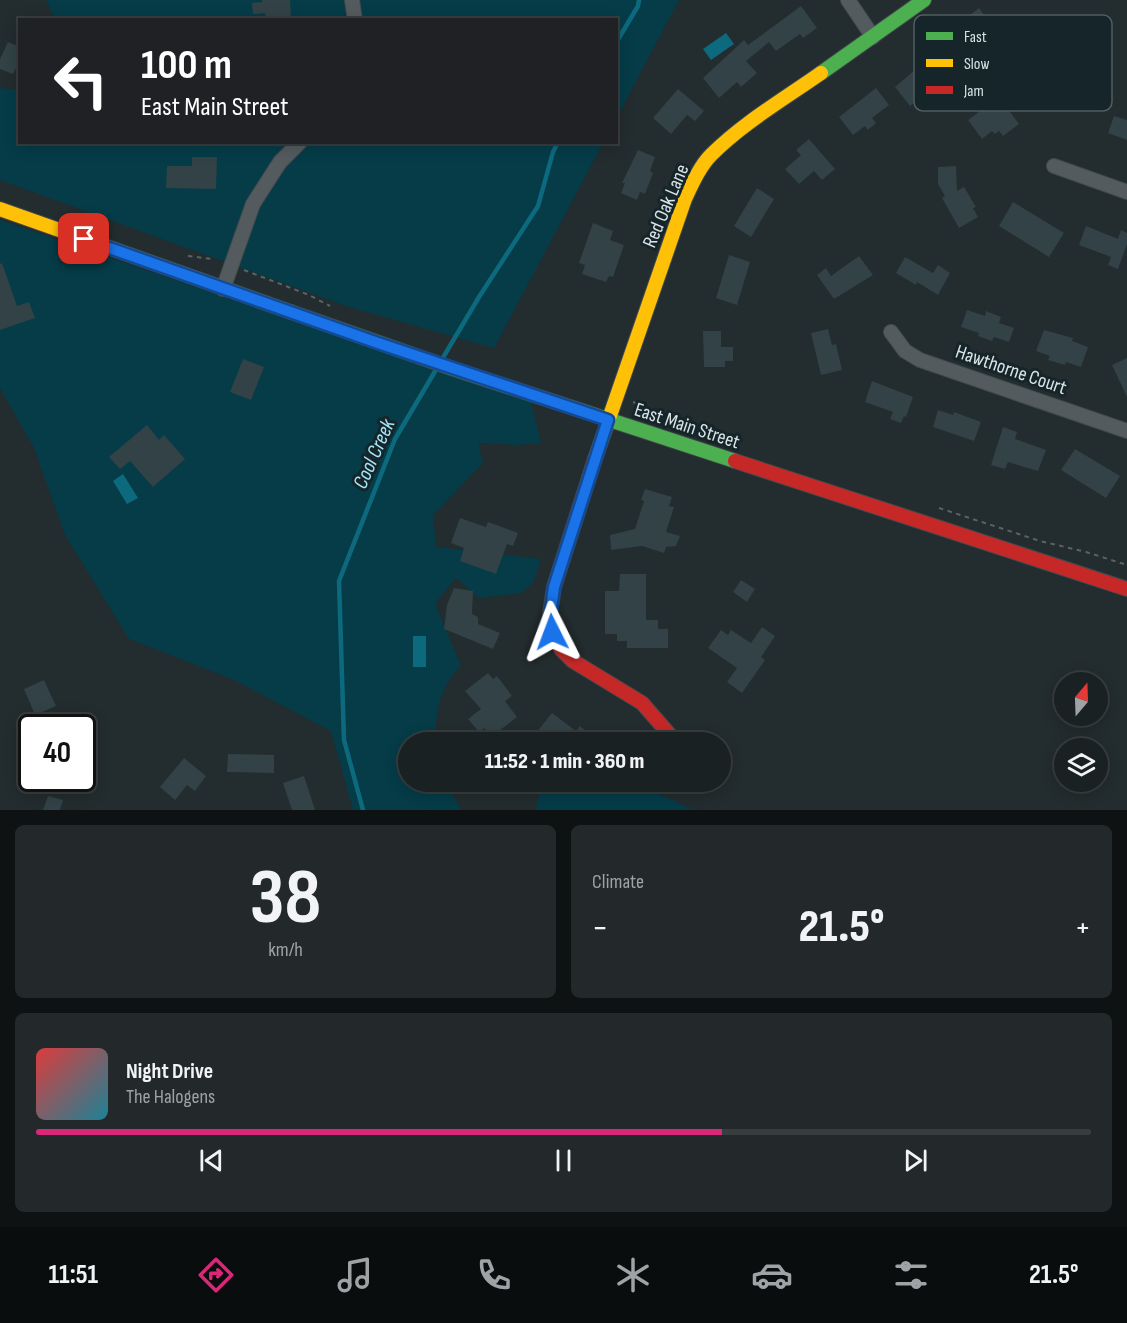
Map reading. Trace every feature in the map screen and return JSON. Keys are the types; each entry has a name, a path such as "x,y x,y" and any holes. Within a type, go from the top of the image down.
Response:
{"main road":[{"name":"Red Oak Lane","path":"667,732 645,704 585,670 567,657 552,632 550,617 554,587 608,420 685,199 710,156 748,125 924,0"},
{"name":"East Main Street","path":"0,209 439,364 1126,584"}],"street":[{"path":"352,0 355,18"},
{"path":"848,0 873,37"},
{"path":"223,288 253,204 280,162 298,144"},
{"path":"1054,166 1127,192"},
{"name":"Hawthorne Court","path":"891,332 905,351 920,360 1127,431"}],"path":[{"path":"631,401 704,432"},
{"path":"936,508 1040,541 1127,565"}],"shaded area":[{"path":"46,0 679,0 618,115 618,18 54,18"},
{"path":"726,33 734,44 711,60 703,49"},
{"path":"0,88 18,90 18,144 602,144 494,348 349,307 0,180"},
{"path":"0,220 531,402 541,443 518,445 478,443 483,463 433,515 436,547 541,559 533,583 521,593 479,598 456,578 435,603 461,666 443,692 436,721 436,732 398,732 398,792 451,792 461,810 353,810 331,731 232,679 129,639 65,535 34,448 0,388"},
{"path":"123,474 138,498 127,504 113,481"},
{"path":"413,636 426,636 426,667 413,667"},
{"path":"540,792 655,792 693,810 535,810"}],"building":[{"path":"262,0 290,0 291,17 266,18 265,13 253,14 252,3 262,2"},
{"path":"801,6 817,28 803,38 800,34 776,51 769,42 746,61 757,73 741,87 737,82 719,98 703,78 744,40 748,45"},
{"path":"979,8 984,15 970,15"},
{"path":"8,42 18,46 18,64 13,74 0,69 0,59"},
{"path":"914,71 914,103 910,106 895,87"},
{"path":"876,88 889,105 872,118 876,123 868,130 865,126 853,135 839,117"},
{"path":"678,89 704,111 695,121 687,115 671,134 653,118"},
{"path":"980,111 1009,111 1019,124 1003,136 999,131 995,134 992,131 982,139 968,120"},
{"path":"1114,116 1127,120 1127,140 1108,133"},
{"path":"809,139 835,169 822,180 814,171 799,184 785,169 801,155 796,150"},
{"path":"638,150 655,157 650,171 653,173 645,194 640,192 637,200 621,193 625,183 622,183"},
{"path":"192,157 217,157 216,189 166,188 167,166 192,166"},
{"path":"956,166 957,191 964,187 976,207 973,208 978,217 959,228 942,198 945,196 938,184 938,167"},
{"path":"757,188 774,199 751,237 734,226"},
{"path":"1013,202 1064,233 1049,257 999,226"},
{"path":"593,223 613,231 610,240 624,245 613,277 609,276 606,282 582,274 585,265 579,263"},
{"path":"1086,226 1118,239 1121,230 1127,233 1127,244 1118,269 1108,265 1111,257 1079,245"},
{"path":"729,255 750,262 737,305 716,298"},
{"path":"859,256 873,275 834,299 817,275 826,268 831,276"},
{"path":"905,257 933,273 938,265 950,273 938,295 896,273"},
{"path":"2,263 17,306 29,302 35,318 0,330 0,264"},
{"path":"967,310 985,316 986,311 1001,317 999,323 1014,328 1009,342 994,337 992,341 978,336 979,333 961,327"},
{"path":"828,329 832,345 836,344 842,370 821,375 811,333"},
{"path":"1044,330 1073,338 1072,341 1088,347 1081,367 1048,360 1050,356 1036,351"},
{"path":"703,331 721,331 721,347 733,347 733,361 725,361 725,367 704,367"},
{"path":"1127,358 1127,397 1112,365"},
{"path":"243,359 264,367 251,400 230,392"},
{"path":"872,381 913,397 906,417 904,416 901,423 890,419 893,412 865,402"},
{"path":"938,410 953,415 954,412 981,422 974,441 933,427"},
{"path":"147,425 159,440 164,435 185,459 153,487 130,461 120,469 109,457"},
{"path":"1003,427 1017,432 1015,439 1046,450 1038,471 1008,462 1005,469 991,465"},
{"path":"1075,449 1120,476 1106,498 1061,470"},
{"path":"645,489 672,497 669,506 674,507 666,532 680,536 676,546 666,547 664,553 642,546 611,550 610,535 635,529 644,501 641,500"},
{"path":"460,518 486,527 488,522 518,533 513,546 507,544 496,574 460,561 464,548 451,543"},
{"path":"620,574 646,574 646,620 658,620 658,629 668,629 668,648 627,648 627,641 617,641 617,634 605,634 605,591 619,591"},
{"path":"741,580 755,589 747,602 733,592"},
{"path":"454,588 473,591 472,614 478,617 478,624 500,633 493,649 444,629 447,605"},
{"path":"762,627 775,636 761,657 765,660 742,693 727,682 737,668 708,648 721,630 728,635 731,630 751,643"},
{"path":"488,673 493,679 497,676 512,696 505,701 517,717 498,732 487,732 484,728 479,732 468,719 481,709 465,691"},
{"path":"44,680 56,706 35,714 24,689"},
{"path":"552,713 576,731 580,726 587,732 537,732"},
{"path":"228,754 274,755 274,773 227,772"},
{"path":"184,758 206,776 195,791 187,785 175,800 160,787"},
{"path":"304,776 315,810 292,810 283,783"},
{"path":"48,796 63,800 60,810 43,810"}],"waterway":[{"name":"Cool Creek","path":"618,40 638,6 639,0"},
{"name":"Cool Creek","path":"441,361 538,206 557,144"},
{"name":"Cool Creek","path":"363,810 344,740 339,581 395,439 437,368"}],"traffic: fast":[{"path":"821,73 924,0"},
{"path":"291,312 451,368 735,461"}],"traffic: slow":[{"path":"595,459 693,181 707,159 736,132 821,73"},
{"path":"0,209 291,312"}],"traffic: jam":[{"path":"595,459 554,587 550,613 553,633 561,649 573,661 642,703 667,732"},
{"path":"735,461 1127,589"}],"route":[{"path":"84,239 378,343 608,420 554,587 550,617 552,632"}]}
